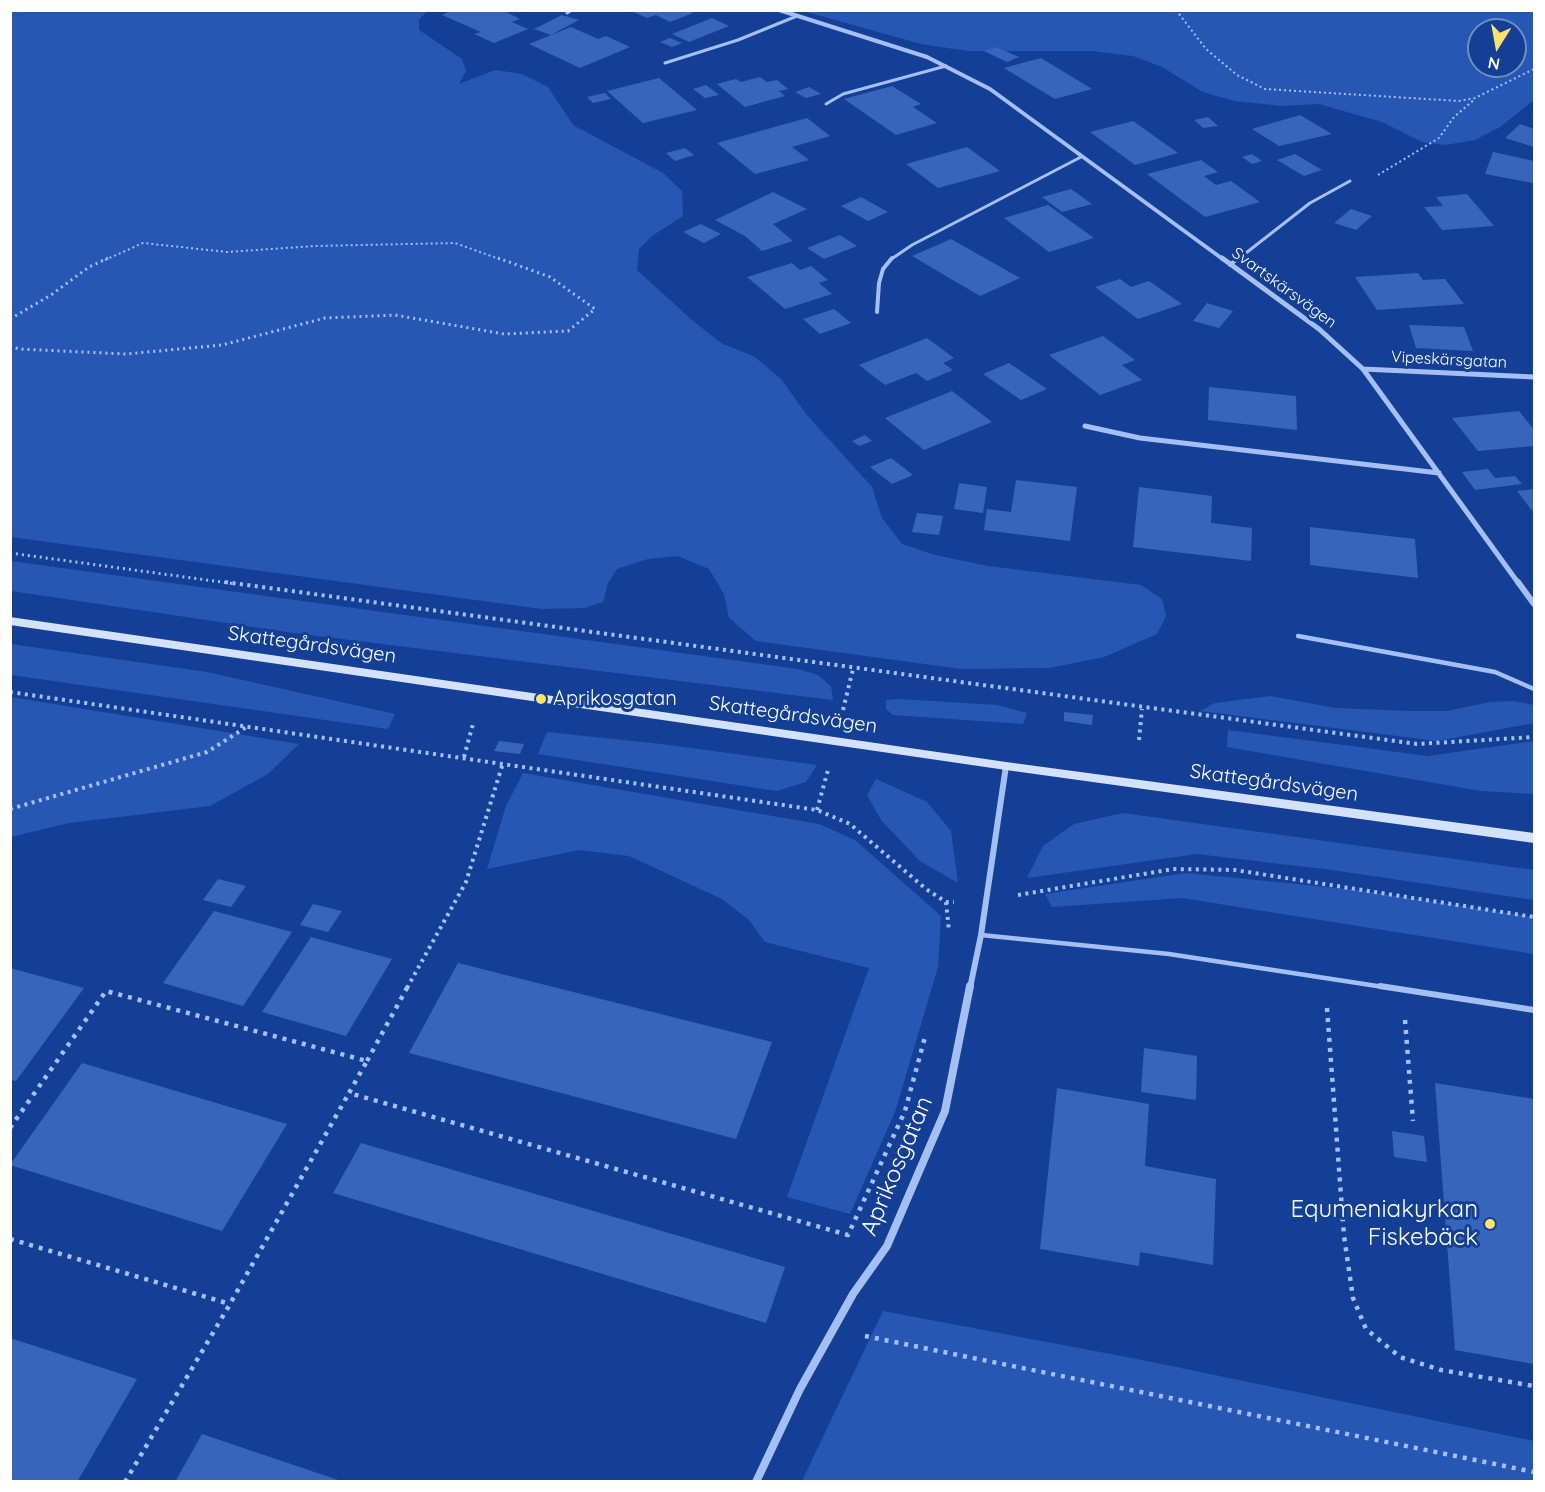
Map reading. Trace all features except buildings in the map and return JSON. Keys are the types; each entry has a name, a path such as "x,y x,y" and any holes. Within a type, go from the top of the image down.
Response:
{"street":[{"name":"Svartskärsvägen","path":"779,10 881,41 946,66 990,89 1319,329 1363,369 1534,604"},
{"name":"Vipeskärsgatan","path":"1363,369 1534,377"},
{"path":"1085,426 1140,438 1439,473"},
{"name":"Skattegårdsvägen","path":"10,621 1006,766 1534,838"},
{"name":"Aprikosgatan","path":"756,1482 800,1389 853,1294 887,1246 945,1111 981,935 1006,766"}],"lane":[{"path":"567,13 572,10"},
{"path":"665,63 738,40 797,16"},
{"path":"825,104 843,94 946,66"},
{"path":"877,312 879,283 884,269 892,258 912,245 1081,157"},
{"path":"1230,266 1310,202 1350,181"},
{"path":"1298,636 1495,672 1534,689"},
{"path":"981,935 1169,954 1534,1010"}],"path":[{"path":"1176,10 1206,49 1237,75 1273,90 1459,101 1475,98 1534,69"},
{"path":"10,319 51,295 89,267 143,243 227,252 315,246 455,243 550,276 595,309 568,332 504,334 395,315 325,318 222,345 126,354 19,349 10,346"},
{"path":"10,553 1142,709 1417,744 1534,737"},
{"path":"10,692 817,810 850,824 926,890 946,902 987,900 1173,869 1235,870 1534,917"},
{"path":"1139,740 1142,709"},
{"path":"464,757 473,724"},
{"path":"10,809 207,752 248,726"},
{"path":"125,1482 230,1305 466,882 503,763"},
{"path":"946,902 947,942"},
{"path":"1325,978 1344,1236 1353,1298 1366,1329 1400,1357 1441,1370 1534,1386"},
{"path":"1402,990 1413,1121"},
{"path":"10,1128 106,991 367,1061"},
{"path":"349,1093 848,1234 905,1112 928,1026"},
{"path":"10,1239 230,1305"},
{"path":"834,1330 1534,1472"}],"shaded area":[{"path":"11,10 427,11 419,20 419,30 462,59 466,71 459,84 495,70 522,74 548,87 573,125 663,173 682,191 683,216 652,236 639,249 637,270 721,343 755,357 782,380 806,414 872,487 882,518 902,544 935,555 988,566 1141,585 1162,599 1166,616 1157,634 1104,657 1049,668 961,669 756,641 729,618 724,594 709,569 678,556 648,559 617,569 608,583 603,602 584,608 542,609 11,537"},
{"path":"803,11 1534,11 1534,100 1500,127 1475,140 1445,145 1422,142 1382,122 1319,104 1283,106 1234,101 1203,92 1162,67 1133,56 1092,51 968,51 921,44"},
{"path":"11,561 798,669 818,675 831,686 833,700 294,633 11,591"},
{"path":"11,644 207,672 395,714 388,729 11,675"},
{"path":"1270,696 1335,708 1409,711 1447,711 1490,702 1513,701 1534,705 1534,723 1437,741 1200,711 1215,703"},
{"path":"11,697 299,744 268,774 210,806 69,823 11,837"},
{"path":"886,700 997,705 1027,713 1023,724 893,715 886,709"},
{"path":"1228,730 1428,756 1534,741 1534,794 1481,791 1227,747"},
{"path":"547,732 661,744 817,765 806,782 776,791 538,754"},
{"path":"523,773 819,824 855,840 941,916 938,967 895,1112 850,1214 787,1197 869,968 765,942 749,920 722,899 629,856 579,850 487,869 506,806"},
{"path":"876,779 927,802 951,831 958,883 920,861 881,820 867,795"},
{"path":"1123,813 1534,870 1534,900 1332,870 1197,854 1027,878 1043,846 1074,824"},
{"path":"1186,873 1357,890 1534,917 1534,954 1182,898 1052,907 1045,894"},
{"path":"883,1311 1137,1359 1534,1441 1534,1481 802,1481"}],"place":[{"name":"Aprikosgatan","path":"541,699"},
{"name":"Equmeniakyrkan Fiskebäck","path":"1490,1224"}]}
